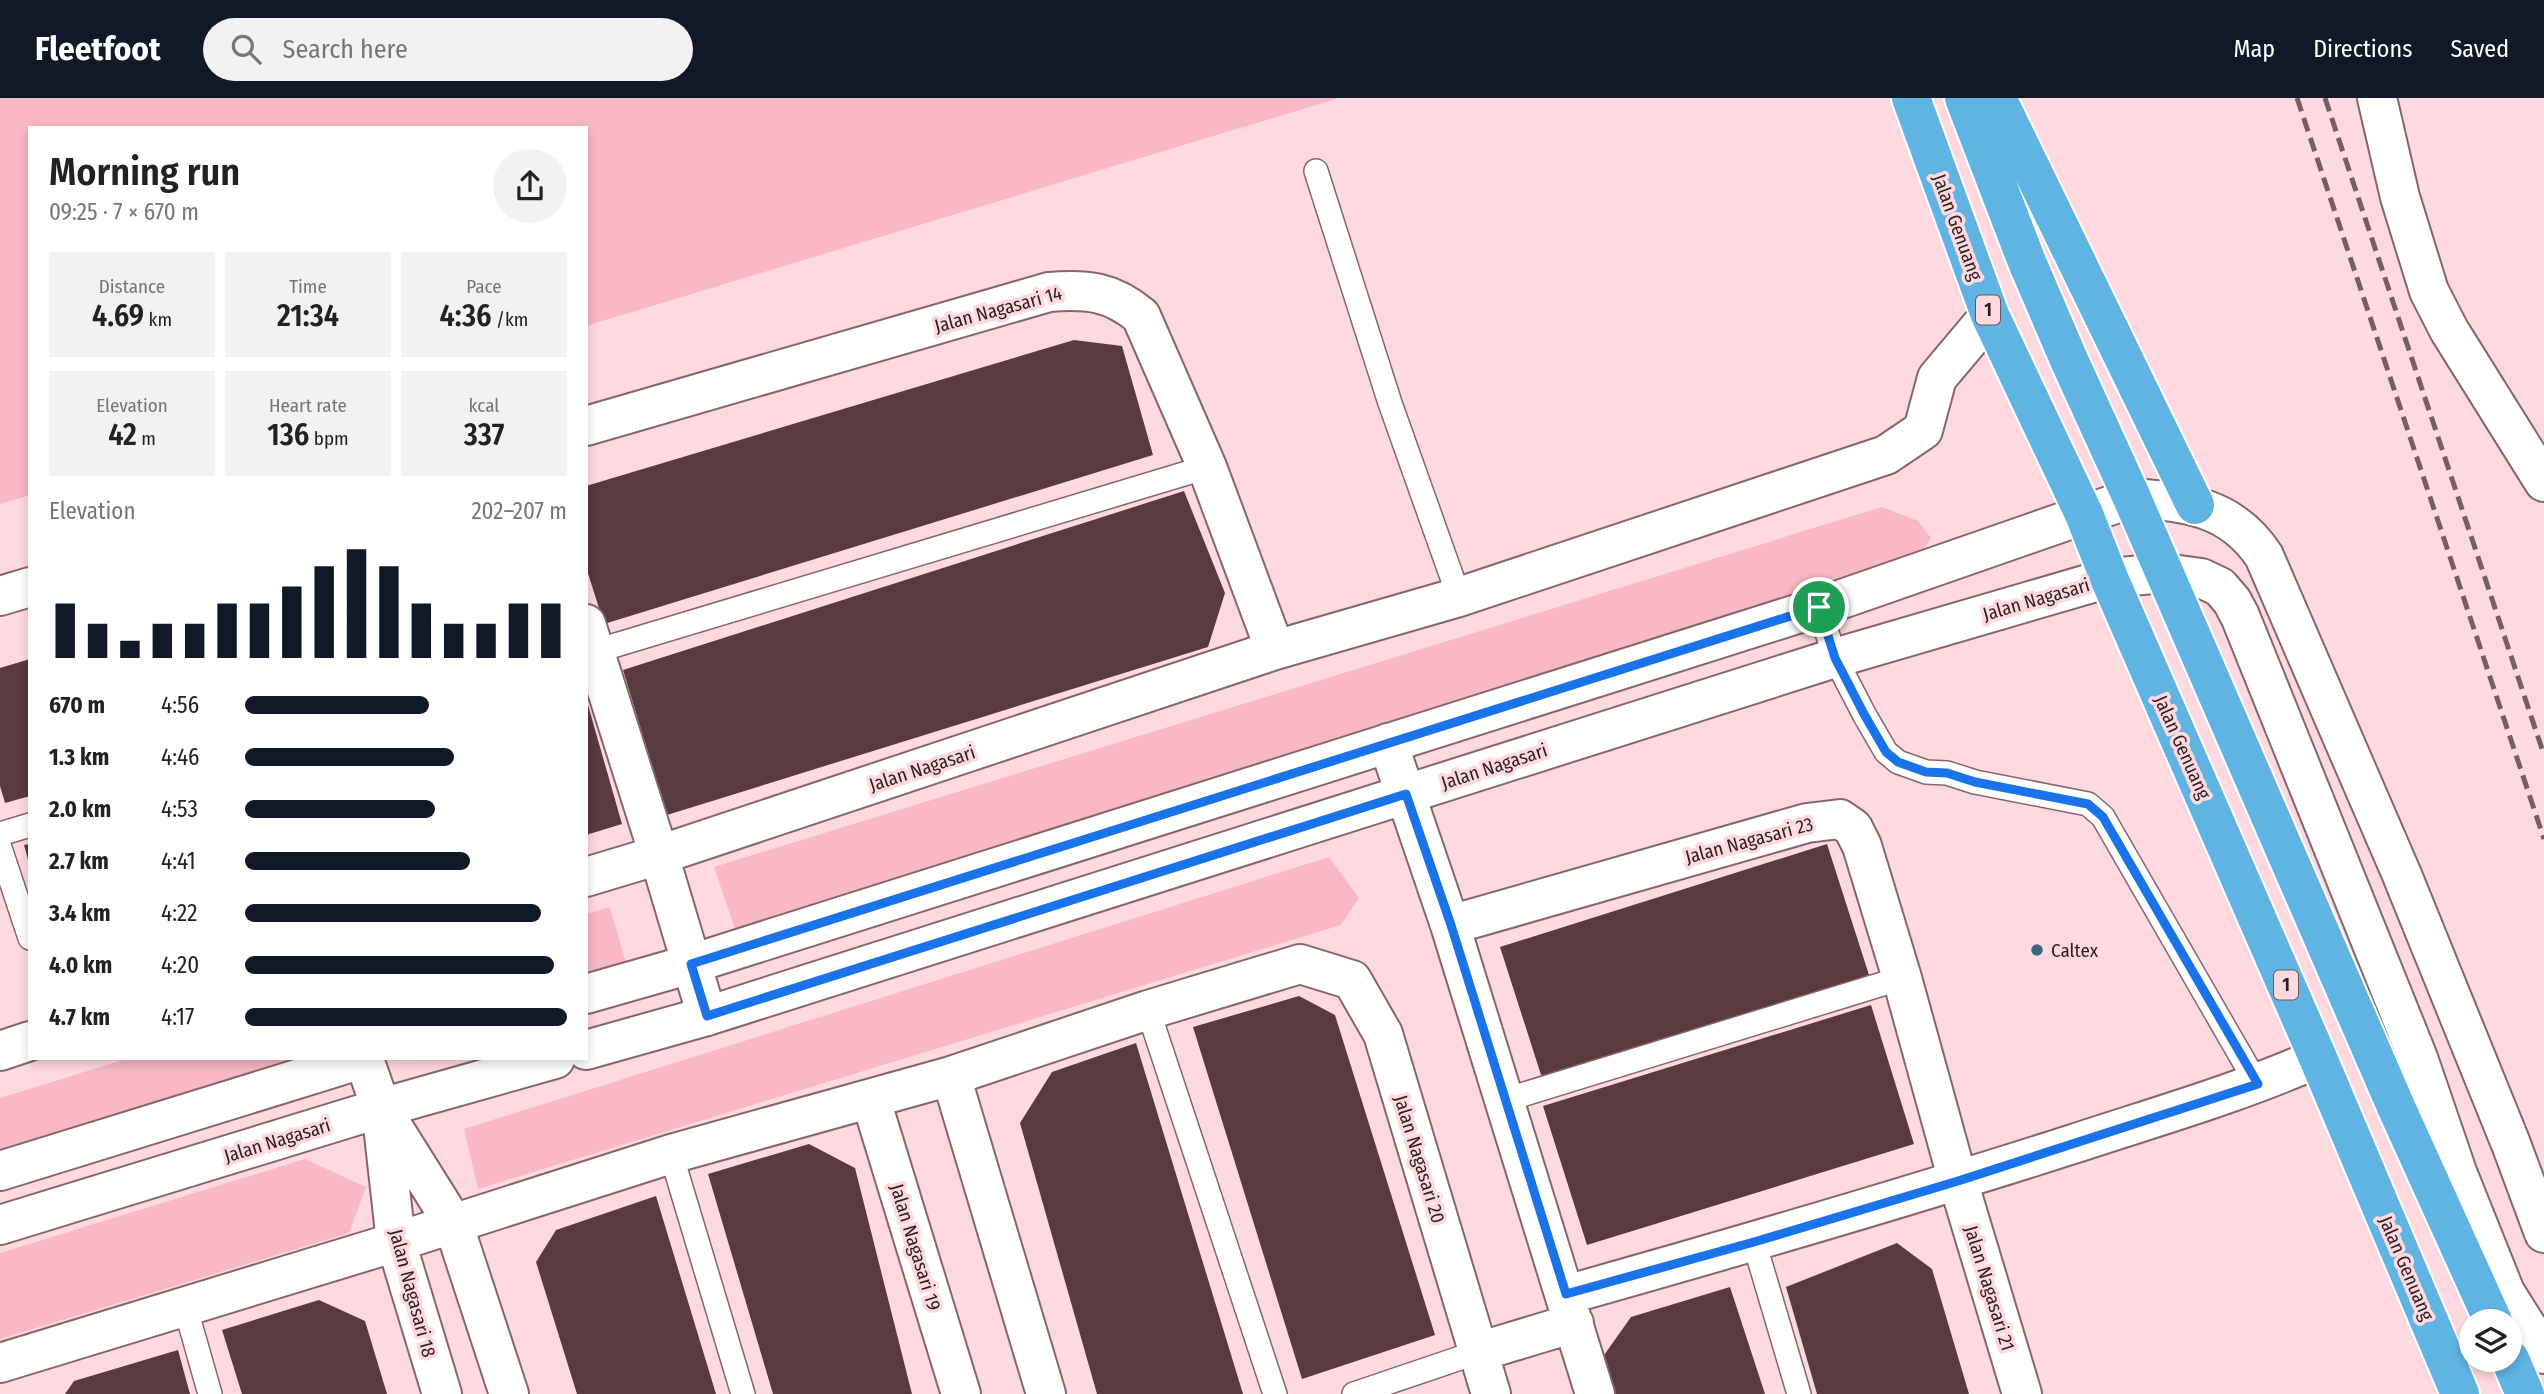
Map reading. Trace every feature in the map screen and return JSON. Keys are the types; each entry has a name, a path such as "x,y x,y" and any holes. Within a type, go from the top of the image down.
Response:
{"highway":[{"name":"Jalan Genuang","path":"1912,98 1990,315 2084,514 2109,578 2318,1058 2460,1394"},
{"path":"1964,98 2027,262 2069,360 2165,573 2397,1109 2488,1309"},
{"path":"1997,98 2195,505"},
{"path":"2516,1372 2525,1394"}],"street":[{"path":"2377,98 2400,197 2429,291 2449,330 2544,482"},
{"name":"Jalan Nagasari 14","path":"588,425 1049,292 1079,290 1100,293 1126,304 1140,316 1207,467 1275,650"},
{"name":"Jalan Nagasari","path":"588,876 1275,650 1459,597 1886,455 1923,430 1937,378 1990,315"},
{"path":"588,993 691,964 1819,607 2132,498 2195,505 2235,523 2252,538 2275,578 2402,875 2544,1233"},
{"name":"Jalan Nagasari","path":"588,1049 707,1016 1835,658 2109,578 2165,573 2201,578 2220,587 2240,616 2418,1058 2457,1172 2505,1292 2544,1354"},
{"path":"0,596 28,588"},
{"path":"589,643 659,855 707,1016"},
{"path":"1388,743 1451,925 1595,1394"},
{"name":"Jalan Nagasari 23","path":"1451,925 1807,823 1840,819 1853,828 1862,846 1958,1181"},
{"name":"Jalan Nagasari 20","path":"1147,1010 1300,964 1352,980 1383,1034 1491,1394"},
{"path":"0,1363 396,1242 671,1154 951,1076 1147,1010"},
{"path":"0,1051 28,1042"},
{"path":"1478,1352 1570,1309 1754,1242 1958,1181 2258,1084 2318,1058"},
{"path":"0,1171 360,1060"},
{"path":"363,1060 381,1108 453,1223 509,1394"},
{"name":"Jalan Nagasari","path":"0,1225 381,1108 551,1060"},
{"path":"951,1076 1046,1394"},
{"name":"Jalan Nagasari 19","path":"871,1100 961,1394"},
{"name":"Jalan Nagasari 18","path":"381,1108 396,1242 442,1394"},
{"name":"Jalan Nagasari 21","path":"1958,1181 2022,1394"}],"lane":[{"path":"1316,171 1390,403 1459,597"},
{"path":"589,643 1207,467"},
{"path":"1819,607 1835,658 1886,752 1898,762 1926,772 1947,773 1975,782 2088,804 2103,817 2258,1084"},
{"path":"0,834 28,826"},
{"path":"0,848 28,932"},
{"path":"1505,1100 1902,978"},
{"path":"1147,1010 1275,1394"},
{"path":"671,1154 743,1394"},
{"path":"1754,1242 1799,1394"},
{"path":"185,1306 210,1394"},
{"path":"1354,1394 1478,1352"}],"shaded area":[{"path":"0,98 1339,98 588,325 588,126 28,126 28,496 0,504"},
{"path":"1882,507 1918,521 1931,538 1918,557 736,932 714,867"},
{"path":"1329,857 1359,898 1341,925 478,1189 464,1129"},
{"path":"610,907 627,967 588,979 588,913"},
{"path":"123,1060 323,1060 0,1157 0,1098"},
{"path":"305,1159 366,1187 349,1233 0,1339 0,1253"}],"building":[{"path":"1074,340 1122,346 1153,455 604,624 588,573 588,485"},
{"path":"1184,491 1225,593 1208,647 667,815 623,670"},
{"path":"28,660 28,797 5,803 0,786 0,668"},
{"path":"588,705 622,824 588,834"},
{"path":"1827,844 1869,975 1542,1078 1500,947"},
{"path":"1299,996 1335,1015 1435,1335 1302,1379 1193,1027"},
{"path":"1871,1005 1914,1144 1587,1245 1543,1106"},
{"path":"1136,1043 1243,1394 1097,1394 1020,1123 1052,1072"},
{"path":"809,1144 855,1168 912,1394 773,1394 708,1174"},
{"path":"656,1196 716,1394 577,1394 536,1262 556,1230"},
{"path":"1897,1243 1932,1269 1969,1394 1817,1394 1786,1287"},
{"path":"1730,1287 1765,1394 1614,1394 1602,1358 1631,1317"},
{"path":"319,1300 365,1321 387,1394 242,1394 222,1330"},
{"path":"178,1350 190,1394 65,1394 74,1381"}],"railway":[{"path":"2297,98 2544,839"},
{"path":"2325,98 2544,755"}],"place":[{"name":"Caltex","path":"2037,950"}],"route":[{"path":"1819,607 1835,658 1886,752 1898,762 1926,772 1947,773 1975,782 2088,804 2103,817 2258,1084 1958,1181 1754,1242 1566,1294 1451,925 1406,794 707,1016 691,964 1819,607"}]}
